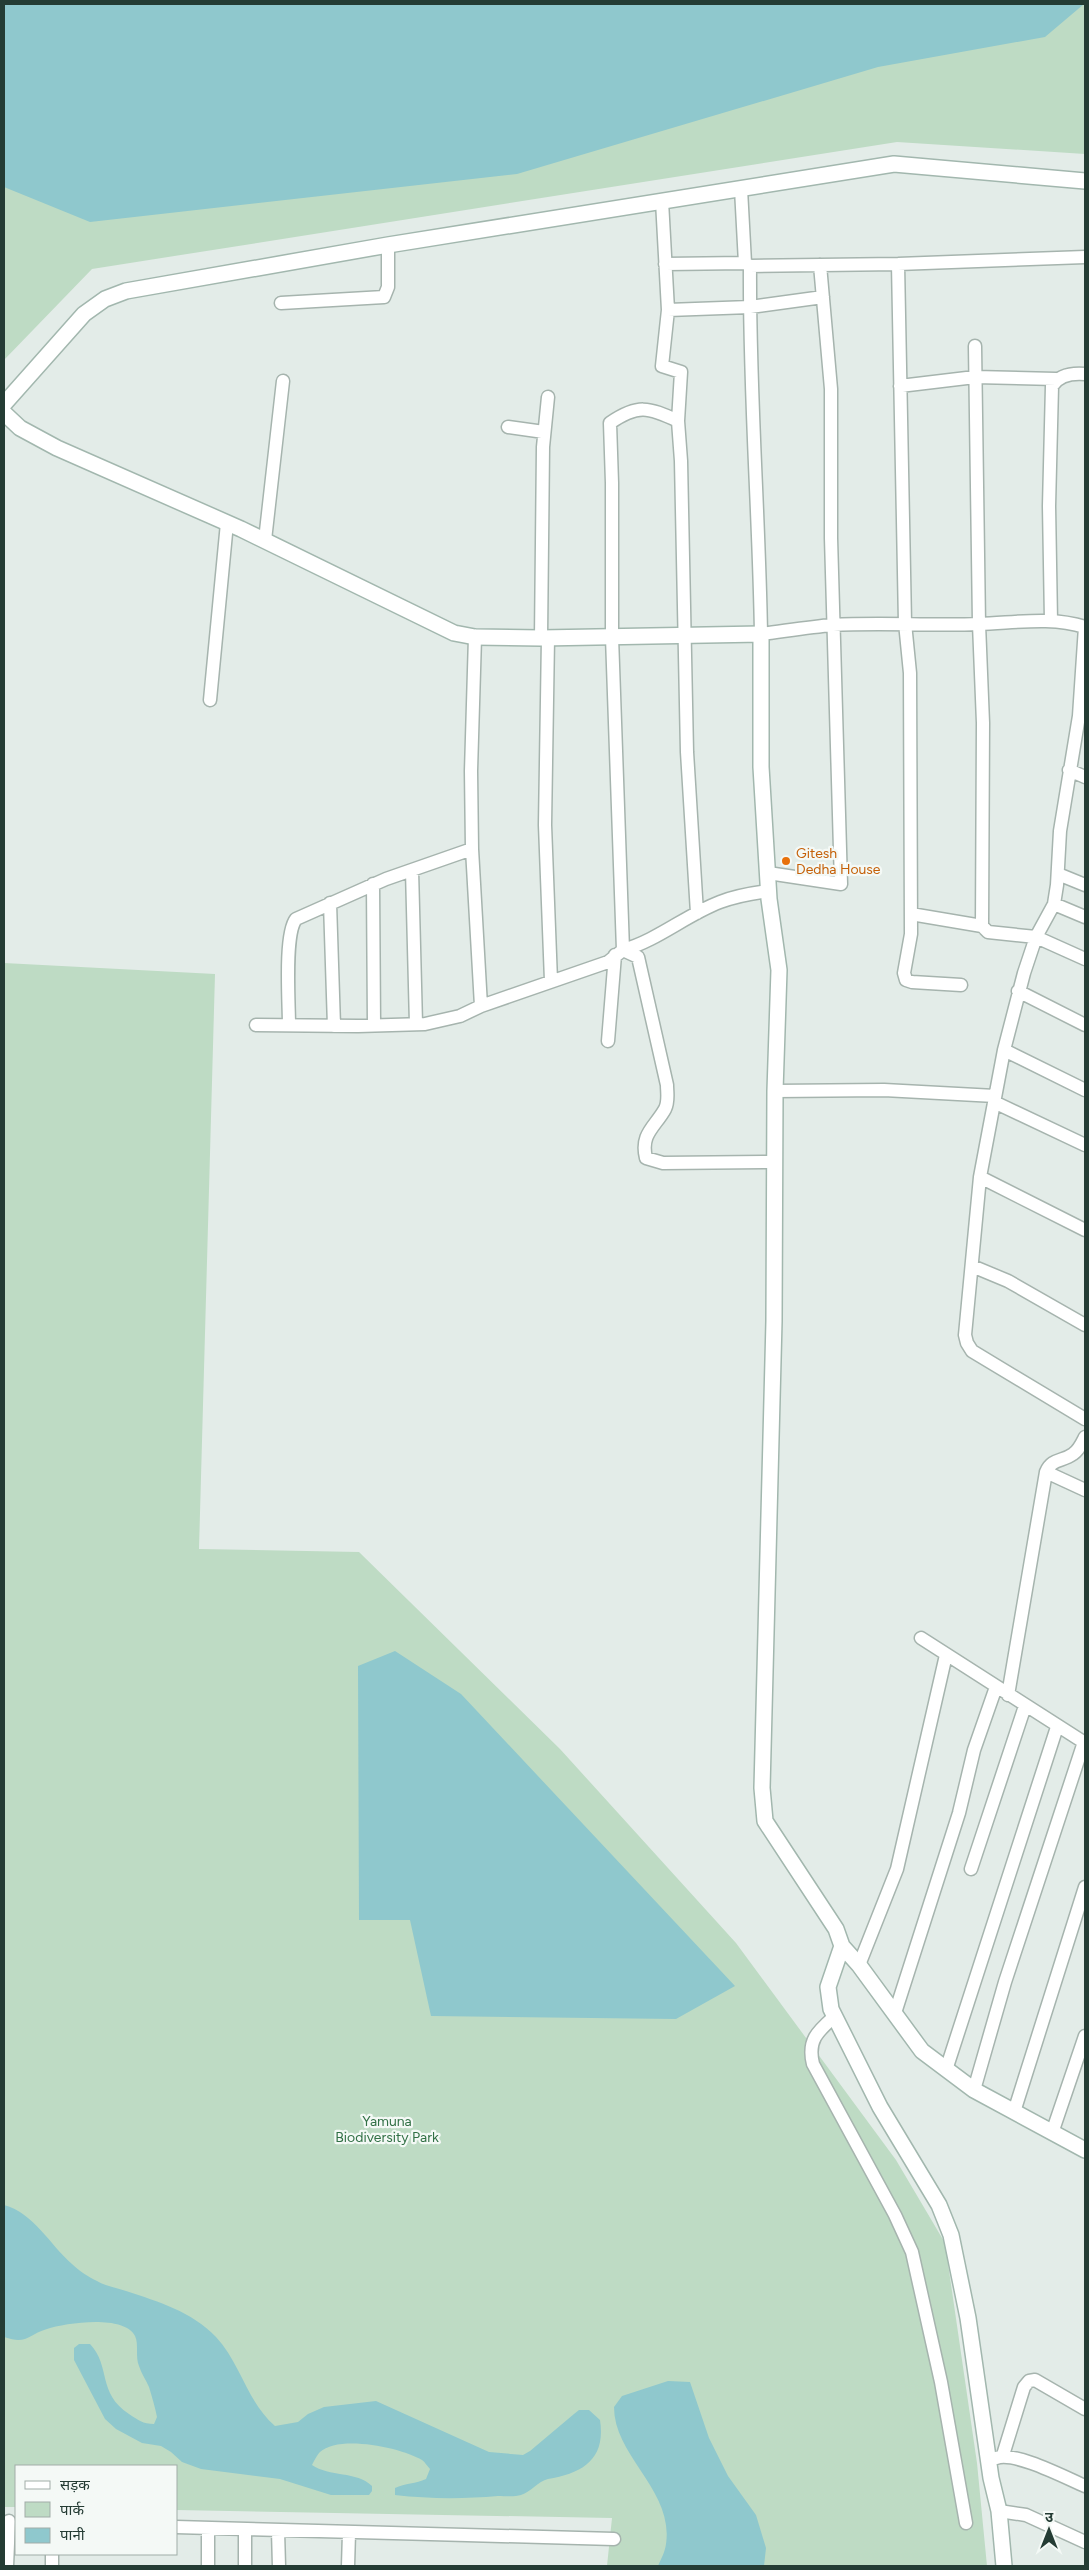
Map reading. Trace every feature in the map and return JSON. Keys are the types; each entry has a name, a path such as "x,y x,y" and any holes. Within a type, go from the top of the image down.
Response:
{"street":[{"path":"4,404 84,314 105,299 126,291 388,245 894,164 1085,181"},
{"path":"740,188 748,265 752,422 760,541 761,767 769,891 779,970 775,1091 774,1321 762,1793 765,1821 836,1929 842,1946 859,1965 922,2051 974,2090 1085,2150"},
{"path":"662,201 668,310 662,366 681,372 678,420 681,461 687,752 698,913"},
{"path":"281,303 384,297 388,287 388,245"},
{"path":"666,264 898,264 1085,257"},
{"path":"898,264 905,623 910,673 910,934 904,973 906,980 961,985"},
{"path":"768,873 841,884 834,625 831,389 820,265"},
{"path":"668,310 750,307 823,297"},
{"path":"975,346 979,624 983,723 982,926"},
{"path":"900,386 975,377 1056,379 1085,374"},
{"path":"1051,621 1049,442 1052,386 1056,379"},
{"path":"265,540 283,381"},
{"path":"548,397 544,432 544,638 545,825 551,981"},
{"path":"608,1042 619,953 612,637 610,423 628,410 654,410 678,420"},
{"path":"4,413 20,428 57,448 265,540 426,621 454,633 475,637 684,637 761,634 834,625 905,623 979,624 1051,621 1085,627 1082,718 1069,770 1060,831 1058,874 1054,904 1036,937 1018,991 1004,1050 980,1177 965,1335 966,1343 972,1351 1085,1420"},
{"path":"508,427 544,432"},
{"path":"210,700 227,523"},
{"path":"475,637 471,771 472,849 480,1006"},
{"path":"1069,770 1085,777"},
{"path":"289,1025 291,924 296,918 373,884 472,849"},
{"path":"412,870 416,1024"},
{"path":"1058,874 1085,886"},
{"path":"373,884 374,1025"},
{"path":"256,1025 416,1024 460,1016 480,1006 608,962 619,953 642,945 720,902 747,894 769,891"},
{"path":"330,903 334,1026"},
{"path":"1054,904 1085,917"},
{"path":"910,914 982,926 988,932 1036,937 1085,959"},
{"path":"619,953 638,957 667,1085 668,1100 665,1108 647,1133 644,1143 646,1158 663,1163 775,1162"},
{"path":"1018,991 1085,1025"},
{"path":"1004,1050 1085,1090"},
{"path":"775,1091 884,1090 995,1099 1085,1145"},
{"path":"980,1177 1085,1230"},
{"path":"972,1266 1008,1281 1085,1325"},
{"path":"1008,1695 1046,1472 1049,1464 1054,1460 1074,1454 1085,1437"},
{"path":"1046,1472 1085,1490"},
{"path":"921,1638 1084,1743 1004,1982 974,2090"},
{"path":"859,1965 897,1869 946,1654"},
{"path":"895,2013 959,1813 974,1750 996,1687"},
{"path":"971,1869 1025,1706"},
{"path":"946,2070 1057,1727"},
{"path":"1014,2112 1085,1887"},
{"path":"842,1946 828,1987 835,2016 880,2107 939,2205 951,2235 996,2458 1004,2566"},
{"path":"835,2016 814,2037 810,2051 813,2064 895,2215 912,2252 941,2382 966,2523"},
{"path":"1052,2132 1085,2036"},
{"path":"996,2458 1024,2388 1029,2381 1035,2380 1085,2409"},
{"path":"996,2458 1027,2462 1085,2486"},
{"path":"999,2511 1026,2515 1085,2542"},
{"path":"7,2566 10,2521"},
{"path":"178,2527 614,2539"},
{"path":"208,2528 208,2566"},
{"path":"245,2530 245,2566"},
{"path":"278,2531 278,2566"},
{"path":"348,2566 349,2533"}],"green space":[{"path":"4,4 1085,4 1085,154 897,142 92,269 4,360"},
{"name":"Yamuna Biodiversity Park","path":"4,963 215,974 199,1549 359,1552 560,1749 736,1943 896,2160 945,2243 977,2463 987,2566 607,2566 612,2518 178,2510 178,2465 15,2465 15,2507 4,2507"}],"water":[{"path":"4,4 1084,4 1045,37 878,67 517,174 90,222 4,187"},
{"path":"395,1651 461,1694 735,1986 676,2019 431,2016 410,1920 359,1920 358,1666"},
{"path":"4,2205 15,2209 33,2222 64,2256 87,2276 104,2284 174,2308 206,2328 225,2348 257,2406 275,2426 298,2422 308,2414 324,2407 376,2401 489,2452 523,2455 579,2410 589,2410 600,2420 601,2433 599,2445 589,2462 581,2468 572,2473 544,2480 525,2494 519,2496 472,2498 395,2495 395,2488 426,2479 430,2469 423,2461 413,2455 386,2447 356,2443 329,2447 320,2452 312,2465 319,2469 366,2481 372,2486 372,2491 369,2495 331,2495 280,2479 201,2469 182,2462 161,2446 142,2443 116,2429 105,2419 74,2360 74,2348 79,2344 90,2344 100,2361 112,2397 119,2406 141,2421 154,2424 157,2417 149,2387 138,2362 136,2339 129,2329 119,2325 94,2322 67,2324 47,2329 22,2340 4,2337"},
{"path":"668,2381 690,2382 709,2438 728,2476 756,2515 766,2548 764,2566 658,2566 666,2544 666,2525 661,2507 653,2490 623,2442 617,2425 614,2407 622,2396"}],"place":[{"name":"Gitesh Dedha House","path":"786,861"}]}
